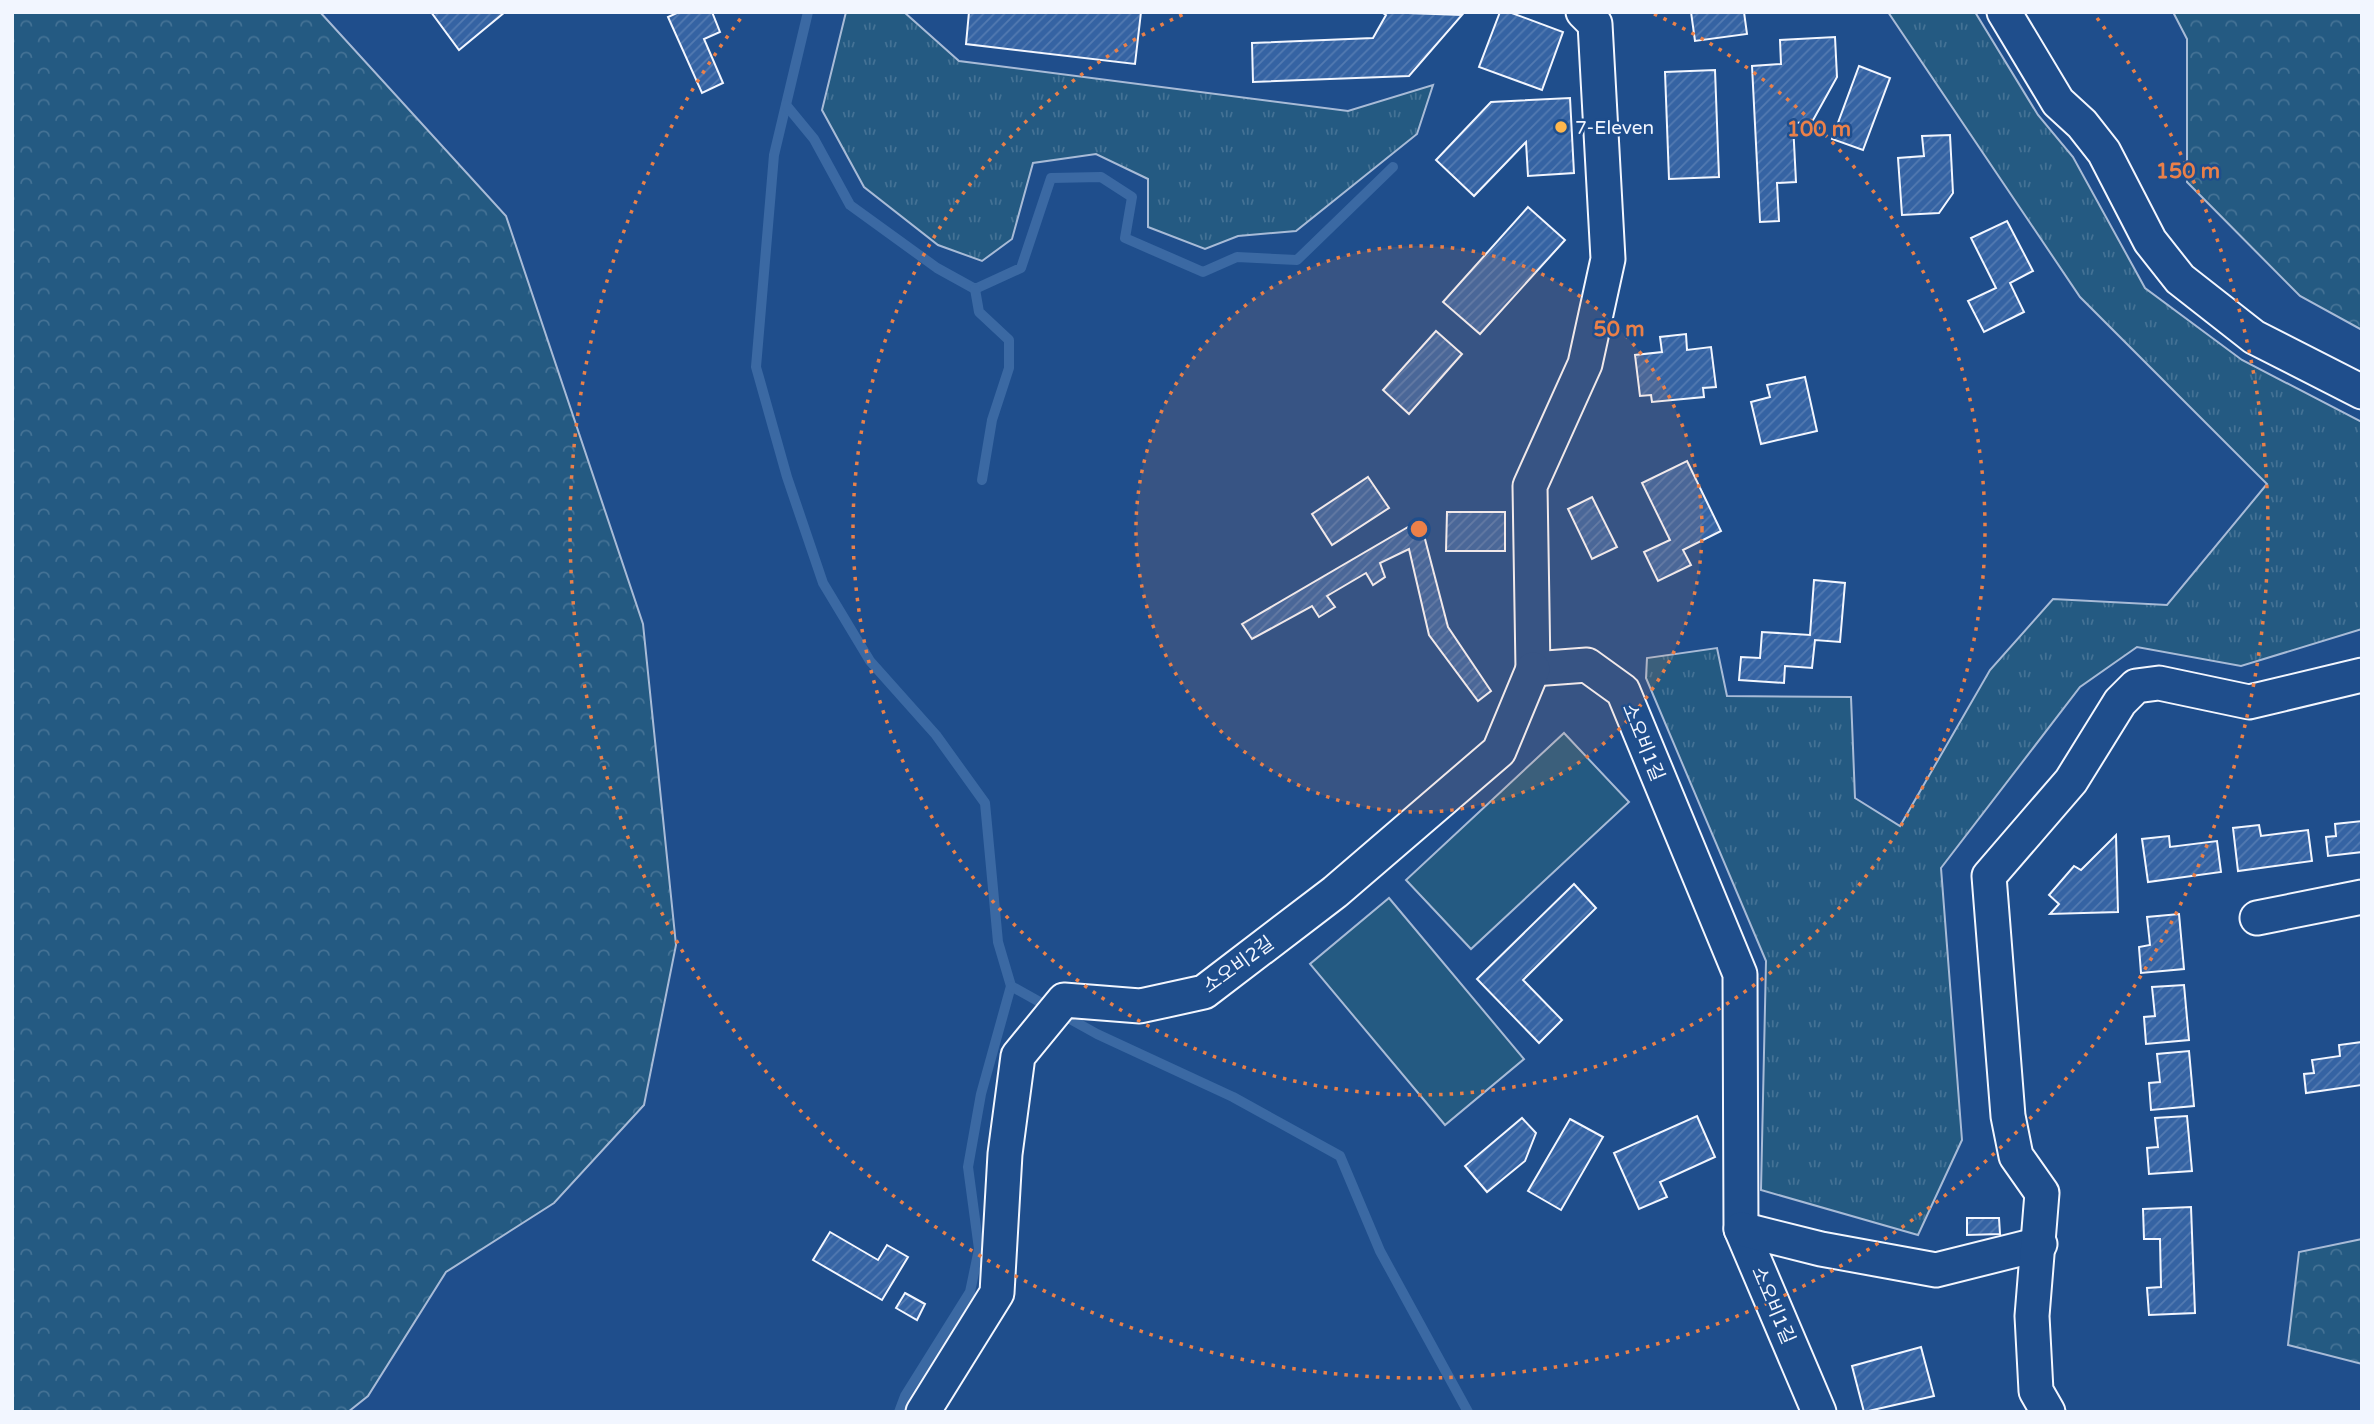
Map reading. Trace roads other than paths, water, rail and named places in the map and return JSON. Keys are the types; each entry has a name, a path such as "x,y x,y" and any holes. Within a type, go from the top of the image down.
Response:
{"street":[{"path":"1533,669 1530,486 1584,363 1608,258 1595,24 1583,12"},
{"path":"2004,12 2058,102 2082,124 2104,152 2150,241 2180,279 2254,337 2362,392"},
{"name":"소오비1길","path":"1533,669 1587,665 1623,691 1740,974 1741,1229 1819,1412"},
{"name":"소오비2길","path":"923,1412 997,1293 1004,1154 1018,1056 1064,1000 1140,1006 1204,992 1335,892 1499,751 1533,669"},
{"path":"2048,1412 2036,1391 2032,1316 2040,1244 2042,1193 2016,1156 2008,1116 1989,876 2071,781 2120,702 2136,686 2159,683 2249,702 2362,676"},
{"path":"2257,918 2362,897"},
{"path":"1741,1229 1821,1249 1936,1270 2040,1244"}],"waterway":[{"path":"808,12 774,155 756,367 787,477 823,583 870,661 936,735 985,803 998,942 1011,986 981,1094 968,1167 979,1249 970,1292 905,1396 899,1412"},
{"path":"786,105 814,139 850,205 937,268 975,289 1021,268 1051,178 1101,177 1132,197 1125,238 1203,272 1237,257 1297,260 1393,167"},
{"path":"975,289 979,312 1009,340 1009,368 992,420 982,480"},
{"path":"1011,986 1097,1034 1233,1097 1340,1156 1380,1251 1468,1412"}],"place":[{"name":"7-Eleven","path":"1561,127"}]}
